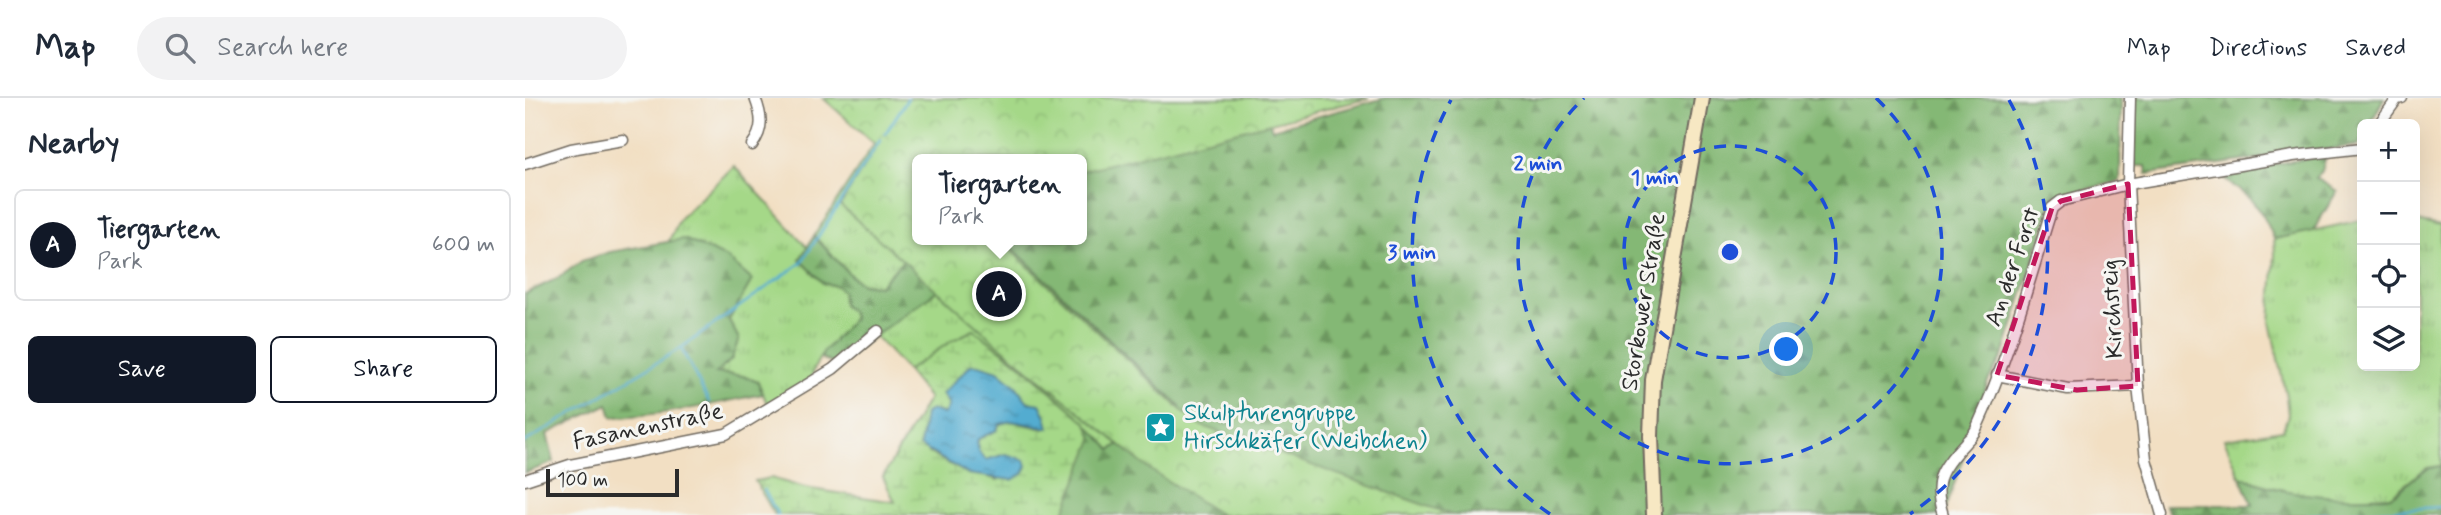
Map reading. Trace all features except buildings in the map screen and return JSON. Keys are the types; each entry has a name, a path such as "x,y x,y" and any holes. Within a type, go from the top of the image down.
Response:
{"main road":[{"name":"Storkower Straße","path":"1654,515 1651,423 1653,380 1702,98"}],"street":[{"path":"752,145 762,123 755,98"},
{"name":"Kirchsteig","path":"2130,98 2128,184 2139,386 2145,458 2162,515"},
{"path":"2383,119 2397,99 2402,98"},
{"path":"525,164 571,149 623,140"},
{"path":"2128,184 2293,156 2357,149"},
{"name":"An der Forst","path":"1943,515 1938,498 1939,477 1947,460 1976,430 2015,328 2053,208 2061,201 2128,184"},
{"name":"Fasanenstraße","path":"525,480 579,463 726,434 833,369 878,331"},
{"path":"1997,375 2068,389 2139,386"}],"highlighted area":[{"path":"2128,184 2138,386 2077,390 1997,375 2052,208 2061,201"}],"green space":[{"path":"823,98 1369,98 1087,169 1087,154 912,154 912,245 1005,245 1196,424 1452,515 1221,515 1149,469 994,341 840,205 877,146"},
{"path":"1385,98 2121,98 2120,181 2054,197 2004,353 1988,381 1944,515 948,515 883,477 929,398 907,371 953,340 974,330 1045,386 1111,450 1133,435 1181,419 1180,406 1009,245 1087,245 1087,158 1269,121 1272,129"},
{"path":"2133,98 2384,98 2373,119 2357,119 2357,145 2147,174 2146,166 2132,166"},
{"path":"876,141 912,157 912,245 918,245 879,286 862,284 850,275 814,236"},
{"path":"2326,156 2322,171 2316,178 2337,191 2313,231 2274,239 2269,226 2251,200 2215,173"},
{"path":"734,166 808,248 800,259 823,283 836,286 842,291 843,305 852,312 853,319 822,354 812,379 768,406 758,382 743,376 716,373 731,360 738,339 729,320 669,241 680,218"},
{"path":"2357,221 2357,371 2420,371 2420,222 2441,226 2441,466 2427,468 2390,496 2343,498 2302,494 2275,490 2240,476 2224,439 2283,430 2288,415 2270,322 2274,239"},
{"path":"814,236 850,275 862,284 879,286 918,245 1000,245 837,366 821,358 824,351 853,319 852,313 843,305 842,291 836,286 823,283 800,259"},
{"path":"684,239 727,258 752,280 729,320 739,339 731,360 716,373 743,376 758,382 763,394 688,409 631,416 612,417 608,404 547,434 554,462 525,473 525,294 558,278 582,261 610,252"},
{"path":"1000,245 1009,245 1180,406 1181,419 1133,435 1111,450 1045,387 974,330 953,340 907,371 875,336"},
{"path":"974,330 1017,362 1087,423 1093,439 1063,515 775,515 755,481 771,478 805,488 895,502 883,477 929,398 907,371 953,340","holes":["971,365 1028,402 1044,429 1011,421 999,424 997,430 978,439 978,450 986,460 1006,454 1013,457 998,480 968,474 929,453 932,410 944,414 949,406 942,394"]},
{"path":"2441,466 2441,515 2171,515 2165,505 2253,505 2240,476 2303,494 2385,497 2397,493 2424,471"}],"water":[{"path":"971,365 998,371 1016,386 1028,402 1040,404 1046,416 1049,428 1011,421 999,424 997,430 978,439 978,450 986,460 1006,454 1025,460 1027,466 1023,474 1012,480 968,474 920,446 925,413 932,410 944,414 949,405 942,394"}],"waterway":[{"path":"885,134 908,98"},
{"path":"525,442 681,348 801,263 881,139"},
{"path":"681,348 709,402"},
{"path":"764,490 778,515"},
{"path":"2306,515 2441,507"}],"place":[{"name":"Tiergarten","path":"999,294"},
{"name":"Skulpturengruppe Hirschkäfer (Weibchen)","path":"1161,427"}]}
